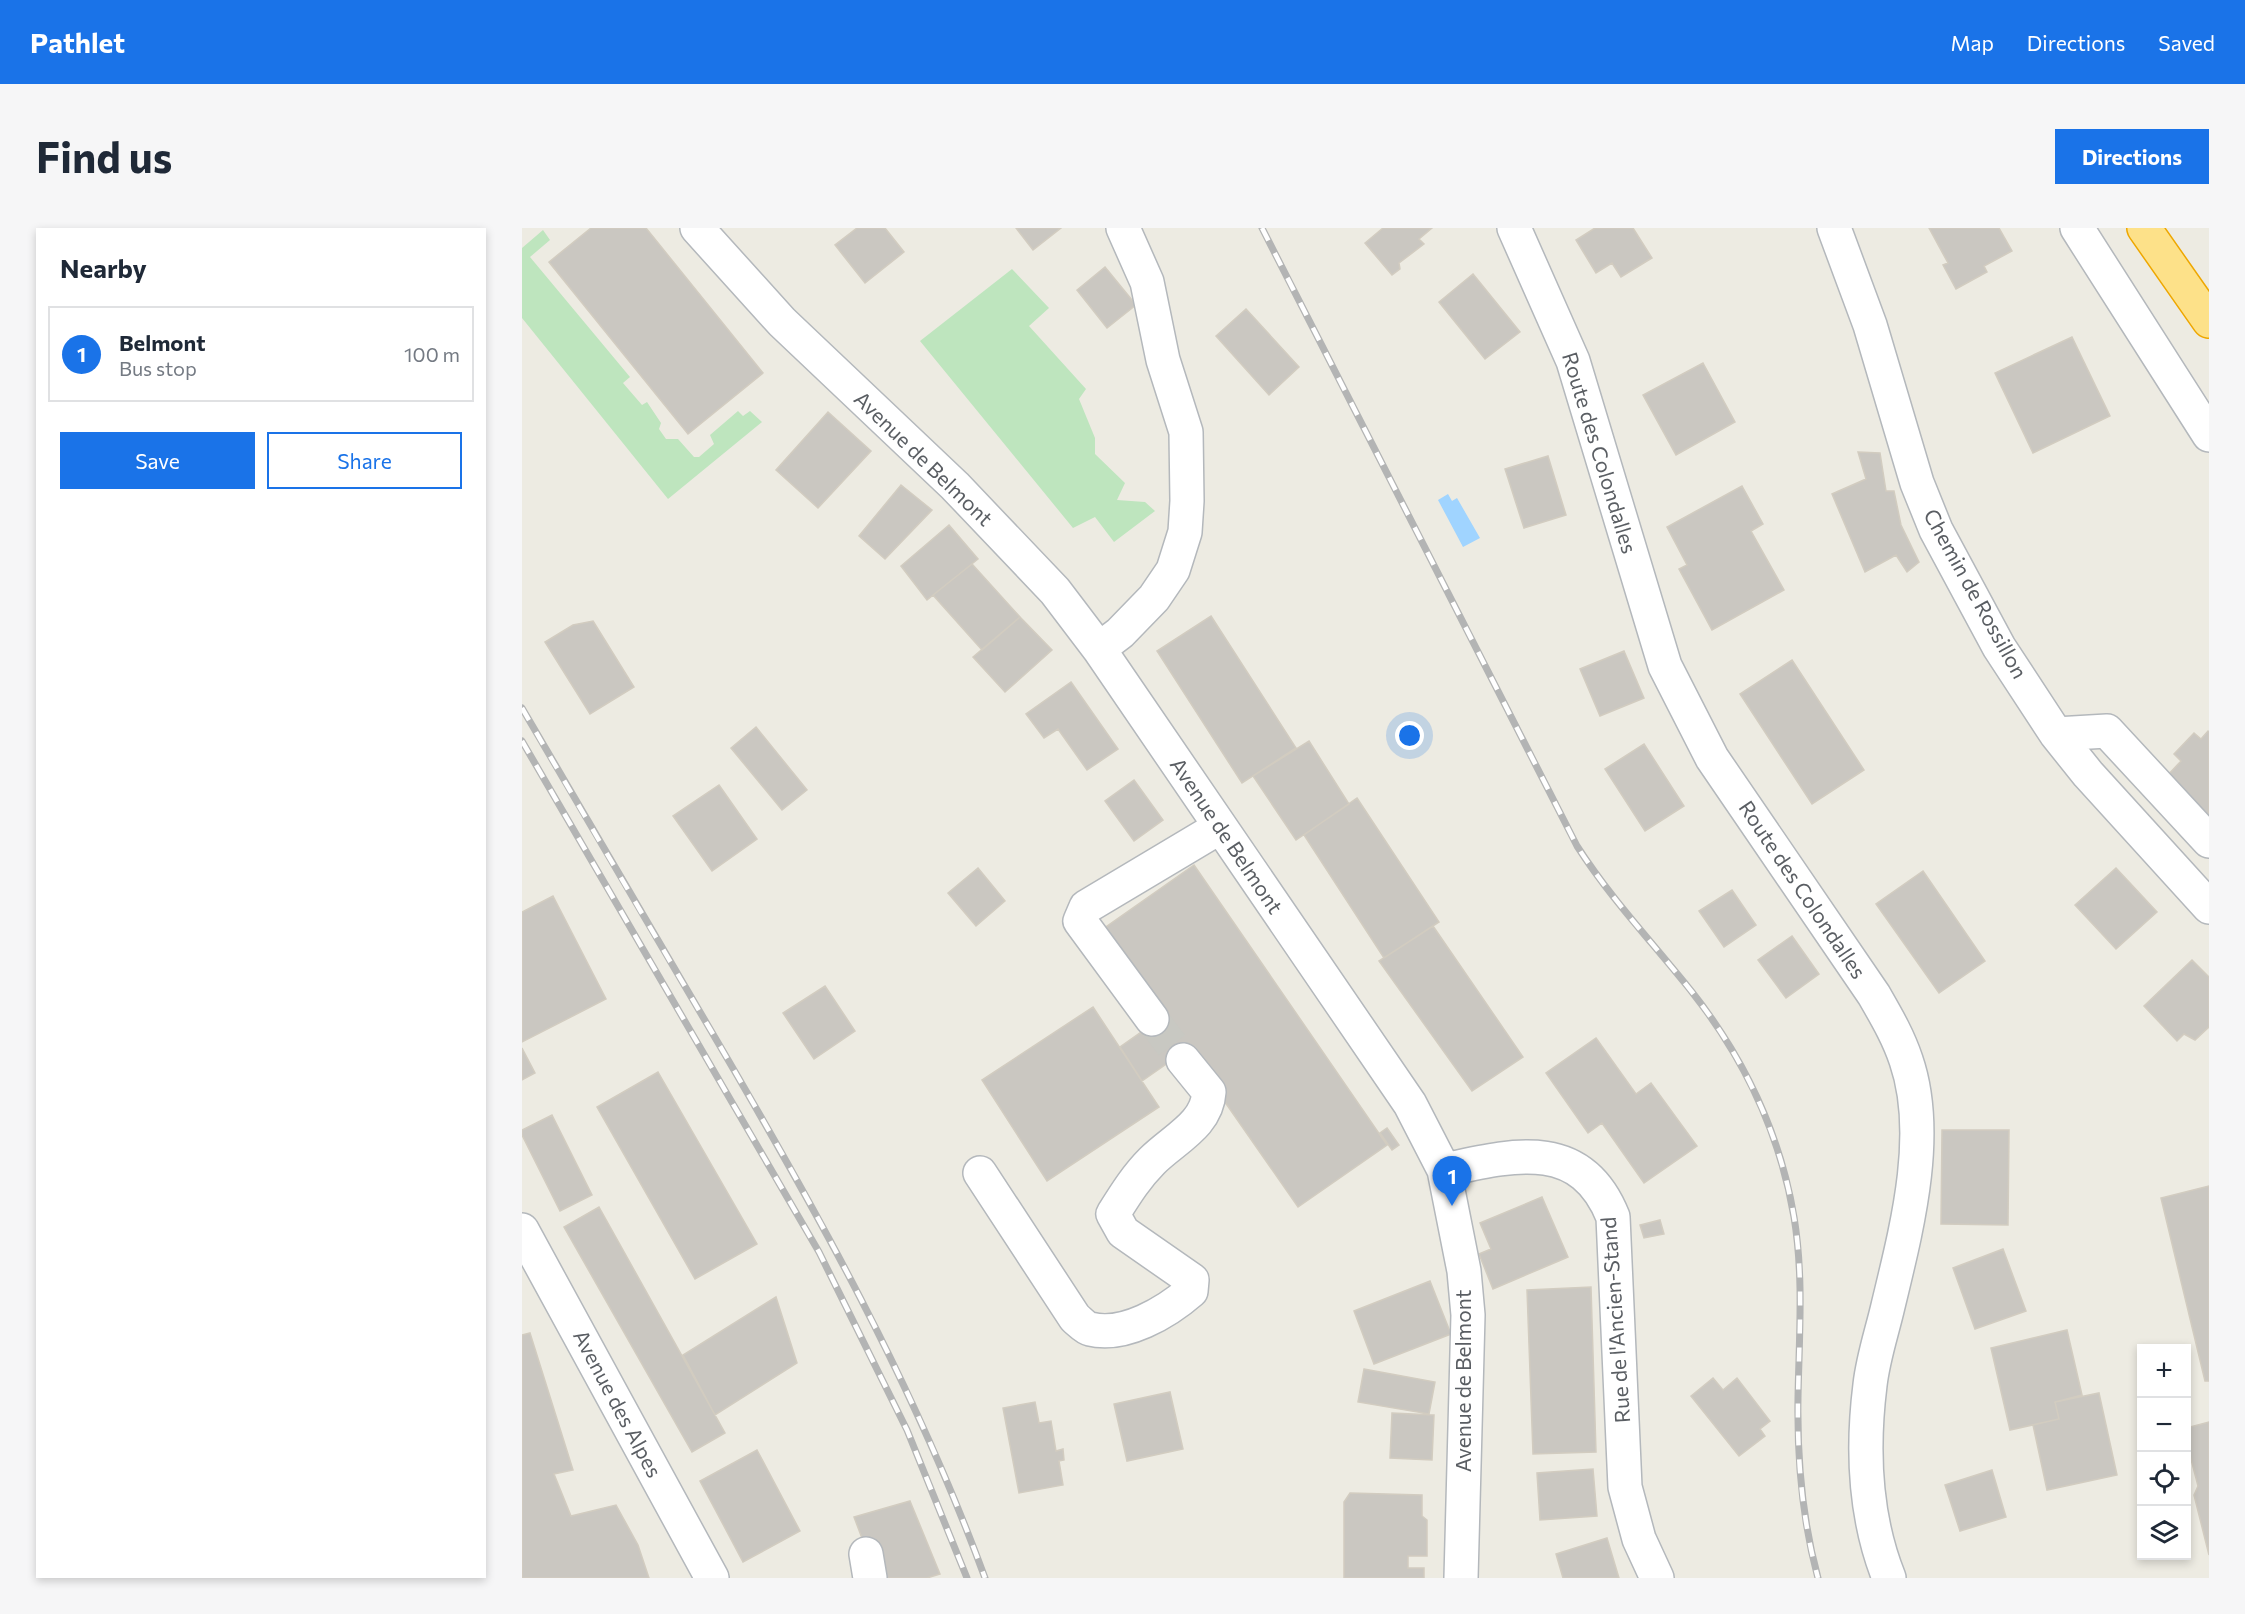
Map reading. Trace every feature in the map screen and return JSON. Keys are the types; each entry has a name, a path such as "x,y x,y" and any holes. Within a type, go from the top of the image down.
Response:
{"highway":[{"path":"2144,228 2209,321"}],"street":[{"name":"Avenue de Belmont","path":"697,228 782,322 954,486 1055,591 1099,649 1410,1104 1444,1170 1464,1271 1468,1315 1461,1578"},
{"path":"1099,649 1120,633 1154,598 1173,570 1185,532 1187,501 1186,432 1163,360 1147,282 1123,228"},
{"name":"Route des Colondalles","path":"1514,228 1573,361 1665,666 1712,758 1874,994 1892,1025 1907,1062 1914,1105 1917,1151 1914,1186 1872,1374 1867,1424 1866,1468 1872,1518 1889,1578"},
{"name":"Chemin de Rossillon","path":"1834,228 1870,325 1917,483 1936,530 1999,646 2056,734 2088,774 2209,908"},
{"path":"2077,228 2209,435"},
{"path":"2056,734 2107,731 2209,841"},
{"path":"1152,1019 1080,921 1086,907 1220,827"},
{"path":"1183,1060 1217,1101 1204,1146"},
{"path":"980,1173 1075,1318 1088,1329 1109,1331 1157,1317 1191,1291 1192,1280 1123,1232 1113,1214 1133,1183 1153,1160 1200,1119 1208,1105 1209,1092"},
{"name":"Rue de l'Ancien-Stand","path":"1444,1170 1516,1157 1549,1158 1588,1177 1604,1194 1613,1217 1624,1487 1639,1539 1657,1578"},
{"name":"Avenue des Alpes","path":"522,1230 712,1578"}],"green space":[{"path":"543,230 550,240 530,257 630,377 623,383 642,405 647,402 661,423 659,429 666,439 678,439 694,457 699,457 714,444 710,435 738,411 743,416 750,411 762,422 668,499 522,318 522,248"},
{"path":"1012,269 1049,308 1029,326 1086,389 1079,399 1095,438 1095,454 1125,483 1117,500 1145,502 1155,511 1114,542 1095,517 1073,528 920,341"}],"water":[{"path":"1448,494 1452,501 1457,498 1480,538 1463,547 1438,500"}],"building":[{"path":"591,228 646,228 763,373 688,434 549,262"},
{"path":"857,228 885,228 904,252 865,283 835,245"},
{"path":"1016,228 1061,228 1033,250"},
{"path":"1383,228 1432,228 1419,239 1424,244 1399,263 1400,269 1392,275 1365,243"},
{"path":"1595,228 1633,228 1652,258 1621,277 1612,263 1596,273 1576,240"},
{"path":"1929,228 1999,228 2012,251 1984,266 1987,272 1956,289 1943,265 1948,263"},
{"path":"1105,267 1136,305 1107,328 1077,290"},
{"path":"1473,274 1520,332 1485,359 1439,302"},
{"path":"1246,309 1299,367 1269,395 1216,336"},
{"path":"2072,337 2110,416 2033,453 1995,373"},
{"path":"1703,363 1735,422 1676,455 1643,395"},
{"path":"828,412 871,451 818,508 776,470"},
{"path":"1858,452 1880,453 1886,491 1894,491 1901,525 1919,562 1907,572 1896,555 1865,572 1832,494 1866,479"},
{"path":"1548,456 1566,515 1524,528 1505,469"},
{"path":"901,485 932,510 885,559 859,536"},
{"path":"1742,486 1763,524 1751,531 1784,590 1712,630 1679,569 1687,565 1667,527"},
{"path":"949,525 978,559 927,600 901,566"},
{"path":"972,564 1020,617 982,650 933,595"},
{"path":"1211,616 1296,748 1242,783 1157,651"},
{"path":"1020,617 1052,650 1005,692 973,657"},
{"path":"593,621 634,687 590,714 545,642 573,625"},
{"path":"1624,651 1644,698 1600,716 1580,669"},
{"path":"1792,660 1864,770 1812,804 1740,694"},
{"path":"1071,682 1118,749 1087,770 1058,729 1044,738 1026,714"},
{"path":"756,727 807,790 782,810 731,748"},
{"path":"2208,731 2209,818 2166,777 2181,761 2174,754 2194,733 2201,739"},
{"path":"1309,741 1349,804 1296,840 1253,776"},
{"path":"1644,744 1684,806 1645,831 1605,769"},
{"path":"1134,780 1163,820 1134,841 1105,801"},
{"path":"719,785 757,839 712,871 673,816"},
{"path":"1357,798 1439,922 1384,958 1304,835"},
{"path":"1194,865 1387,1145 1298,1207 1188,1049 1142,1081 1120,1047 1164,1016 1103,929"},
{"path":"978,868 1005,901 976,926 948,893"},
{"path":"2116,868 2157,912 2116,949 2075,905"},
{"path":"1923,871 1985,961 1939,993 1876,904"},
{"path":"1732,890 1756,925 1724,947 1699,911"},
{"path":"553,896 606,999 522,1042 522,912"},
{"path":"1433,926 1523,1057 1472,1091 1379,961"},
{"path":"1792,936 1819,974 1786,998 1758,960"},
{"path":"2192,960 2209,977 2209,1027 2195,1040 2184,1034 2177,1041 2144,1006"},
{"path":"825,986 855,1031 814,1059 783,1013"},
{"path":"1093,1007 1159,1107 1047,1181 982,1080"},
{"path":"1596,1038 1636,1094 1651,1083 1697,1146 1644,1183 1602,1123 1588,1133 1546,1073"},
{"path":"522,1048 535,1073 522,1080"},
{"path":"658,1072 757,1244 695,1279 597,1107"},
{"path":"552,1115 592,1195 560,1211 522,1135 522,1130"},
{"path":"1387,1128 1399,1145 1392,1150 1380,1133"},
{"path":"1942,1130 2009,1130 2008,1225 1941,1224"},
{"path":"2209,1186 2209,1381 2205,1381 2161,1198"},
{"path":"1542,1197 1568,1257 1493,1289 1479,1254 1491,1249 1480,1223"},
{"path":"599,1207 725,1433 692,1452 564,1227"},
{"path":"1660,1220 1664,1234 1644,1238 1640,1225"},
{"path":"2003,1249 2026,1311 1975,1329 1953,1268"},
{"path":"1430,1281 1451,1334 1374,1364 1354,1311"},
{"path":"1591,1287 1596,1452 1533,1454 1527,1290"},
{"path":"776,1297 797,1363 715,1415 683,1355"},
{"path":"2067,1330 2082,1395 2055,1402 2059,1419 2010,1430 1991,1348"},
{"path":"530,1333 573,1470 554,1474 571,1516 616,1505 638,1545 649,1578 522,1578 522,1335"},
{"path":"1364,1369 1435,1382 1429,1414 1358,1402"},
{"path":"1713,1378 1723,1390 1737,1378 1770,1421 1760,1429 1765,1436 1739,1456 1691,1396"},
{"path":"1170,1392 1183,1449 1127,1461 1114,1404"},
{"path":"2099,1393 2117,1475 2047,1490 2033,1425 2059,1419 2055,1402"},
{"path":"1035,1402 1039,1423 1051,1421 1056,1451 1063,1449 1064,1460 1059,1461 1063,1485 1019,1493 1003,1408"},
{"path":"1392,1413 1434,1415 1432,1460 1390,1458"},
{"path":"2209,1422 2209,1555 2194,1495 2198,1486 2191,1459 2191,1427"},
{"path":"757,1450 800,1531 743,1562 700,1481"},
{"path":"1593,1469 1597,1516 1540,1520 1537,1473"},
{"path":"1992,1470 2006,1517 1960,1531 1945,1485"},
{"path":"1350,1493 1422,1495 1422,1516 1427,1520 1427,1556 1408,1556 1408,1568 1424,1568 1424,1578 1344,1578 1344,1502"},
{"path":"910,1501 940,1574 927,1578 877,1578 854,1517"},
{"path":"1607,1538 1619,1578 1563,1578 1556,1554"}],"tunnel":[{"path":"1152,1019 1183,1060"}],"railway":[{"path":"1262,228 1577,846 1618,903 1711,1017 1743,1070 1769,1127 1788,1186 1797,1240 1800,1285 1798,1421 1800,1466 1804,1511 1818,1578"},
{"path":"522,708 749,1095 824,1229 927,1435 985,1578"},
{"path":"522,741 819,1252 907,1430 967,1578"}],"place":[{"name":"Belmont","path":"1452,1206"}]}
